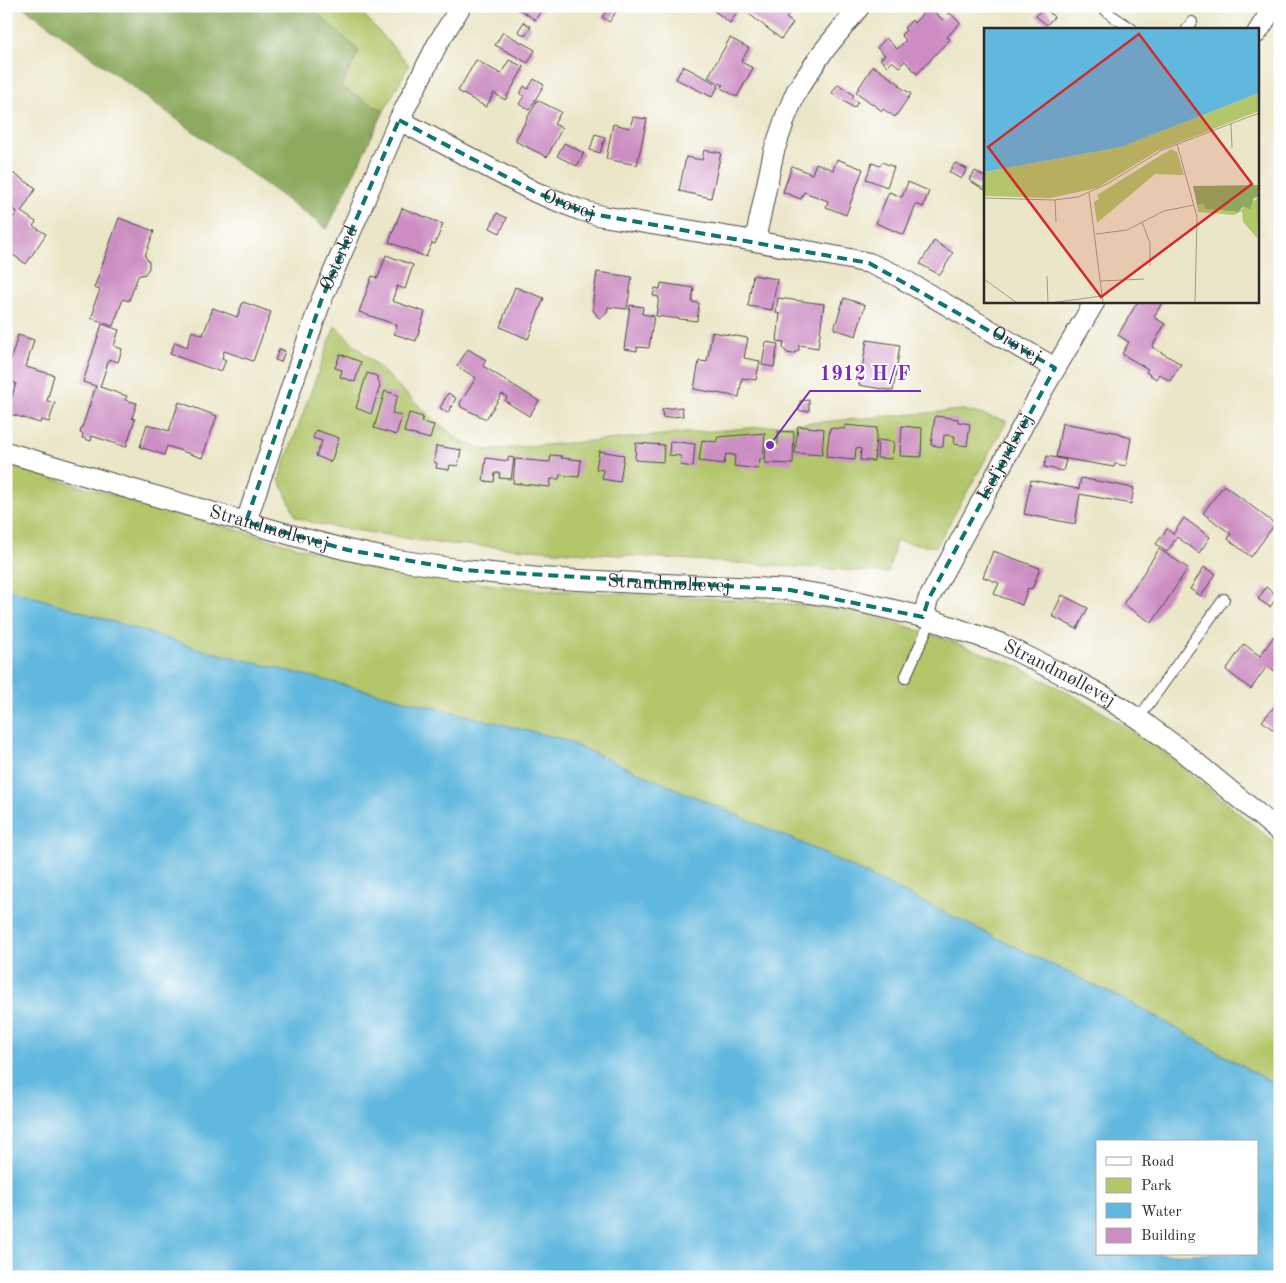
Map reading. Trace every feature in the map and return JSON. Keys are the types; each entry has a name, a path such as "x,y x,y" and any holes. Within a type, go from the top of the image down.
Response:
{"street":[{"name":"Østerled","path":"246,522 321,301 399,120 438,43 461,6"},
{"path":"755,241 774,152 797,90 822,53 860,6"},
{"path":"1258,31 1274,6"},
{"name":"Orøvej","path":"399,120 535,192 580,210 602,216 755,241 870,263 894,274 1055,368"},
{"name":"Isefjordsvej","path":"927,618 928,600 1055,368 1094,302"},
{"name":"Strandmøllevej","path":"6,452 117,486 246,522 348,550 391,559 463,570 539,578 790,590 843,598 927,618 1002,644 1074,680 1105,698 1182,751 1280,832"}],"lane":[{"path":"1101,6 1111,16 1130,28"},
{"path":"1138,719 1224,599"},
{"path":"905,678 927,618"}],"highlighted area":[{"path":"399,120 535,192 587,213 869,263 1055,368 928,600 923,617 790,590 463,570 348,550 246,522 321,301"}],"green space":[{"path":"22,6 309,6 359,51 341,87 384,111 327,229"},
{"path":"309,6 356,6 409,65 384,111 340,87 359,51"},
{"path":"335,326 433,419 459,440 485,450 963,410 1007,421 936,547 896,541 888,573 437,543 317,524 296,517 279,479"},
{"path":"6,465 383,571 528,589 763,601 863,612 942,638 1017,666 1089,704 1159,748 1280,847 1280,1087 1137,1006 808,846 561,739 200,649 6,588"}],"water":[{"path":"6,588 200,649 561,739 808,846 1137,1006 1280,1087 1280,1277 6,1277"}],"building":[{"path":"515,6 544,6 535,20"},
{"path":"610,6 618,9 609,22 602,17"},
{"path":"708,6 732,6 738,11 730,23"},
{"path":"739,6 795,6 786,18 793,23 781,39"},
{"path":"929,7 943,20 950,13 960,23 947,37 950,39 917,74 905,61 899,67 892,61 887,66 880,59 885,55 877,48 886,38 897,49 906,40 901,35 906,30 904,28 912,20 914,23"},
{"path":"1044,7 1054,17 1047,25 1036,16"},
{"path":"524,22 531,27 525,36 518,31"},
{"path":"503,32 535,50 528,63 495,45"},
{"path":"730,38 749,48 741,62 753,68 737,97 721,88 723,85 708,77"},
{"path":"476,60 501,74 509,60 524,67 505,100 494,93 486,107 458,91"},
{"path":"683,66 719,85 712,97 676,79"},
{"path":"873,66 900,84 899,86 911,94 895,117 883,109 882,111 856,92"},
{"path":"534,79 544,85 529,110 519,104 524,96 520,94 524,86 528,89"},
{"path":"838,84 854,95 852,98 858,102 854,108 832,93"},
{"path":"537,100 561,112 554,124 562,128 547,157 515,141"},
{"path":"633,117 647,119 637,165 606,159 613,124 630,128"},
{"path":"595,134 605,137 600,153 590,150"},
{"path":"564,143 584,153 577,166 557,156"},
{"path":"704,150 721,153 711,198 679,191 686,157 702,160"},
{"path":"837,159 863,169 846,215 826,207 828,201 804,192 801,199 783,192 792,166 812,174 816,163 833,170"},
{"path":"882,162 894,167 887,187 866,179 872,163 880,166"},
{"path":"955,163 967,169 961,179 949,172"},
{"path":"975,171 984,176 984,189 969,180"},
{"path":"11,172 36,188 21,212 36,222 33,226 46,234 26,264 6,250 6,228 17,212 6,205 6,180"},
{"path":"908,182 929,191 923,207 916,204 904,235 876,223 889,192 902,197"},
{"path":"402,208 443,224 435,244 432,243 426,257 389,242"},
{"path":"497,213 507,218 500,233 490,228"},
{"path":"119,218 154,231 145,256 149,262 149,268 145,274 138,276 129,301 123,299 113,326 91,318 100,290 94,288"},
{"path":"934,241 953,253 940,275 920,264"},
{"path":"386,255 413,265 405,289 397,286 392,301 425,312 416,341 394,334 397,325 359,312 372,276 378,278"},
{"path":"597,272 632,277 627,309 608,307 607,313 599,318 593,310"},
{"path":"753,275 777,279 772,310 748,306"},
{"path":"661,283 694,288 692,302 699,303 697,321 656,316 659,297 653,296 655,288 660,289"},
{"path":"515,287 544,298 528,339 500,327"},
{"path":"778,298 824,304 818,348 799,345 799,350 793,354 787,353 783,348 784,342 777,341 780,314 776,313"},
{"path":"844,298 865,305 856,336 834,329"},
{"path":"243,302 271,312 253,361 224,351 222,358 226,360 221,372 170,354 175,342 187,347 192,331 203,335 213,308 237,317"},
{"path":"1137,302 1162,302 1154,317 1165,324 1152,347 1181,364 1170,381 1159,374 1156,379 1146,372 1148,369 1122,354 1129,342 1118,335"},
{"path":"630,305 643,307 642,314 654,316 649,348 637,347 637,351 624,349"},
{"path":"102,324 119,330 114,346 122,349 118,362 109,359 100,387 127,396 125,400 137,403 132,418 135,419 126,447 92,436 91,441 82,438 83,434 80,433 96,386 83,382"},
{"path":"712,332 748,338 744,358 760,361 756,380 742,378 739,397 694,389 699,361 707,362"},
{"path":"18,335 34,340 26,367 54,375 47,401 55,403 49,422 41,420 40,423 7,413 16,383 6,381 6,375"},
{"path":"867,340 900,345 893,391 859,385"},
{"path":"766,342 778,344 774,367 762,365"},
{"path":"279,349 285,351 281,362 275,360"},
{"path":"468,349 486,360 483,366 539,401 529,416 505,401 507,397 502,394 486,419 461,407 460,403 476,378 457,366"},
{"path":"340,354 361,362 355,382 340,377 342,370 335,368"},
{"path":"367,373 377,376 380,386 371,414 356,408"},
{"path":"385,391 398,395 392,413 402,416 396,435 374,428"},
{"path":"448,393 456,398 448,413 440,408"},
{"path":"809,400 809,411 799,411 800,401"},
{"path":"179,402 217,416 202,458 167,446 164,455 140,447 147,424 169,431"},
{"path":"682,407 683,416 663,418 662,409"},
{"path":"409,413 423,417 421,422 434,425 430,439 404,432"},
{"path":"935,416 958,419 958,422 970,424 967,446 954,444 955,436 944,435 943,447 931,445"},
{"path":"1062,423 1120,433 1120,435 1131,438 1126,466 1115,464 1114,467 1056,457"},
{"path":"845,425 877,428 874,461 860,460 861,449 856,448 855,460 826,457 830,428 845,429"},
{"path":"798,426 824,429 822,455 795,453"},
{"path":"902,426 922,428 921,457 900,456"},
{"path":"316,430 339,438 331,462 316,456 322,441 313,438"},
{"path":"778,431 794,432 793,464 765,463 766,444 778,444"},
{"path":"765,433 763,460 760,459 758,469 734,466 735,455 726,454 724,464 699,461 702,440 716,442 718,437"},
{"path":"878,440 894,442 892,459 877,458"},
{"path":"670,441 695,444 693,467 680,465 681,456 669,455"},
{"path":"636,443 664,445 663,462 635,460"},
{"path":"436,446 461,450 458,466 450,465 449,470 436,468 437,463 434,462"},
{"path":"599,451 624,455 620,482 602,479 603,470 596,469"},
{"path":"551,455 581,460 579,477 560,475 559,479 551,479 550,487 513,483 515,459 550,462"},
{"path":"1047,456 1066,460 1063,471 1044,467"},
{"path":"508,457 514,458 511,479 499,478 500,473 495,473 494,482 483,481 486,458 508,461"},
{"path":"1081,478 1134,488 1131,504 1080,494 1075,524 1024,514 1031,480 1079,489"},
{"path":"1224,485 1275,524 1251,557 1228,539 1231,534 1203,513"},
{"path":"1184,518 1210,537 1199,553 1177,537 1167,552 1156,544 1167,529 1173,534"},
{"path":"1159,549 1188,568 1152,623 1123,604"},
{"path":"993,551 1040,568 1032,589 1028,588 1022,605 994,594 999,583 983,577"},
{"path":"1204,567 1216,574 1201,596 1190,589"},
{"path":"1266,587 1278,596 1270,607 1258,599"},
{"path":"1062,595 1088,608 1077,629 1052,616"},
{"path":"1274,636 1280,640 1280,665 1275,671 1267,666 1251,689 1226,670 1244,644 1260,656"},
{"path":"1280,700 1280,735 1262,721"}],"place":[{"name":"1912 H/F","path":"770,445"}]}
